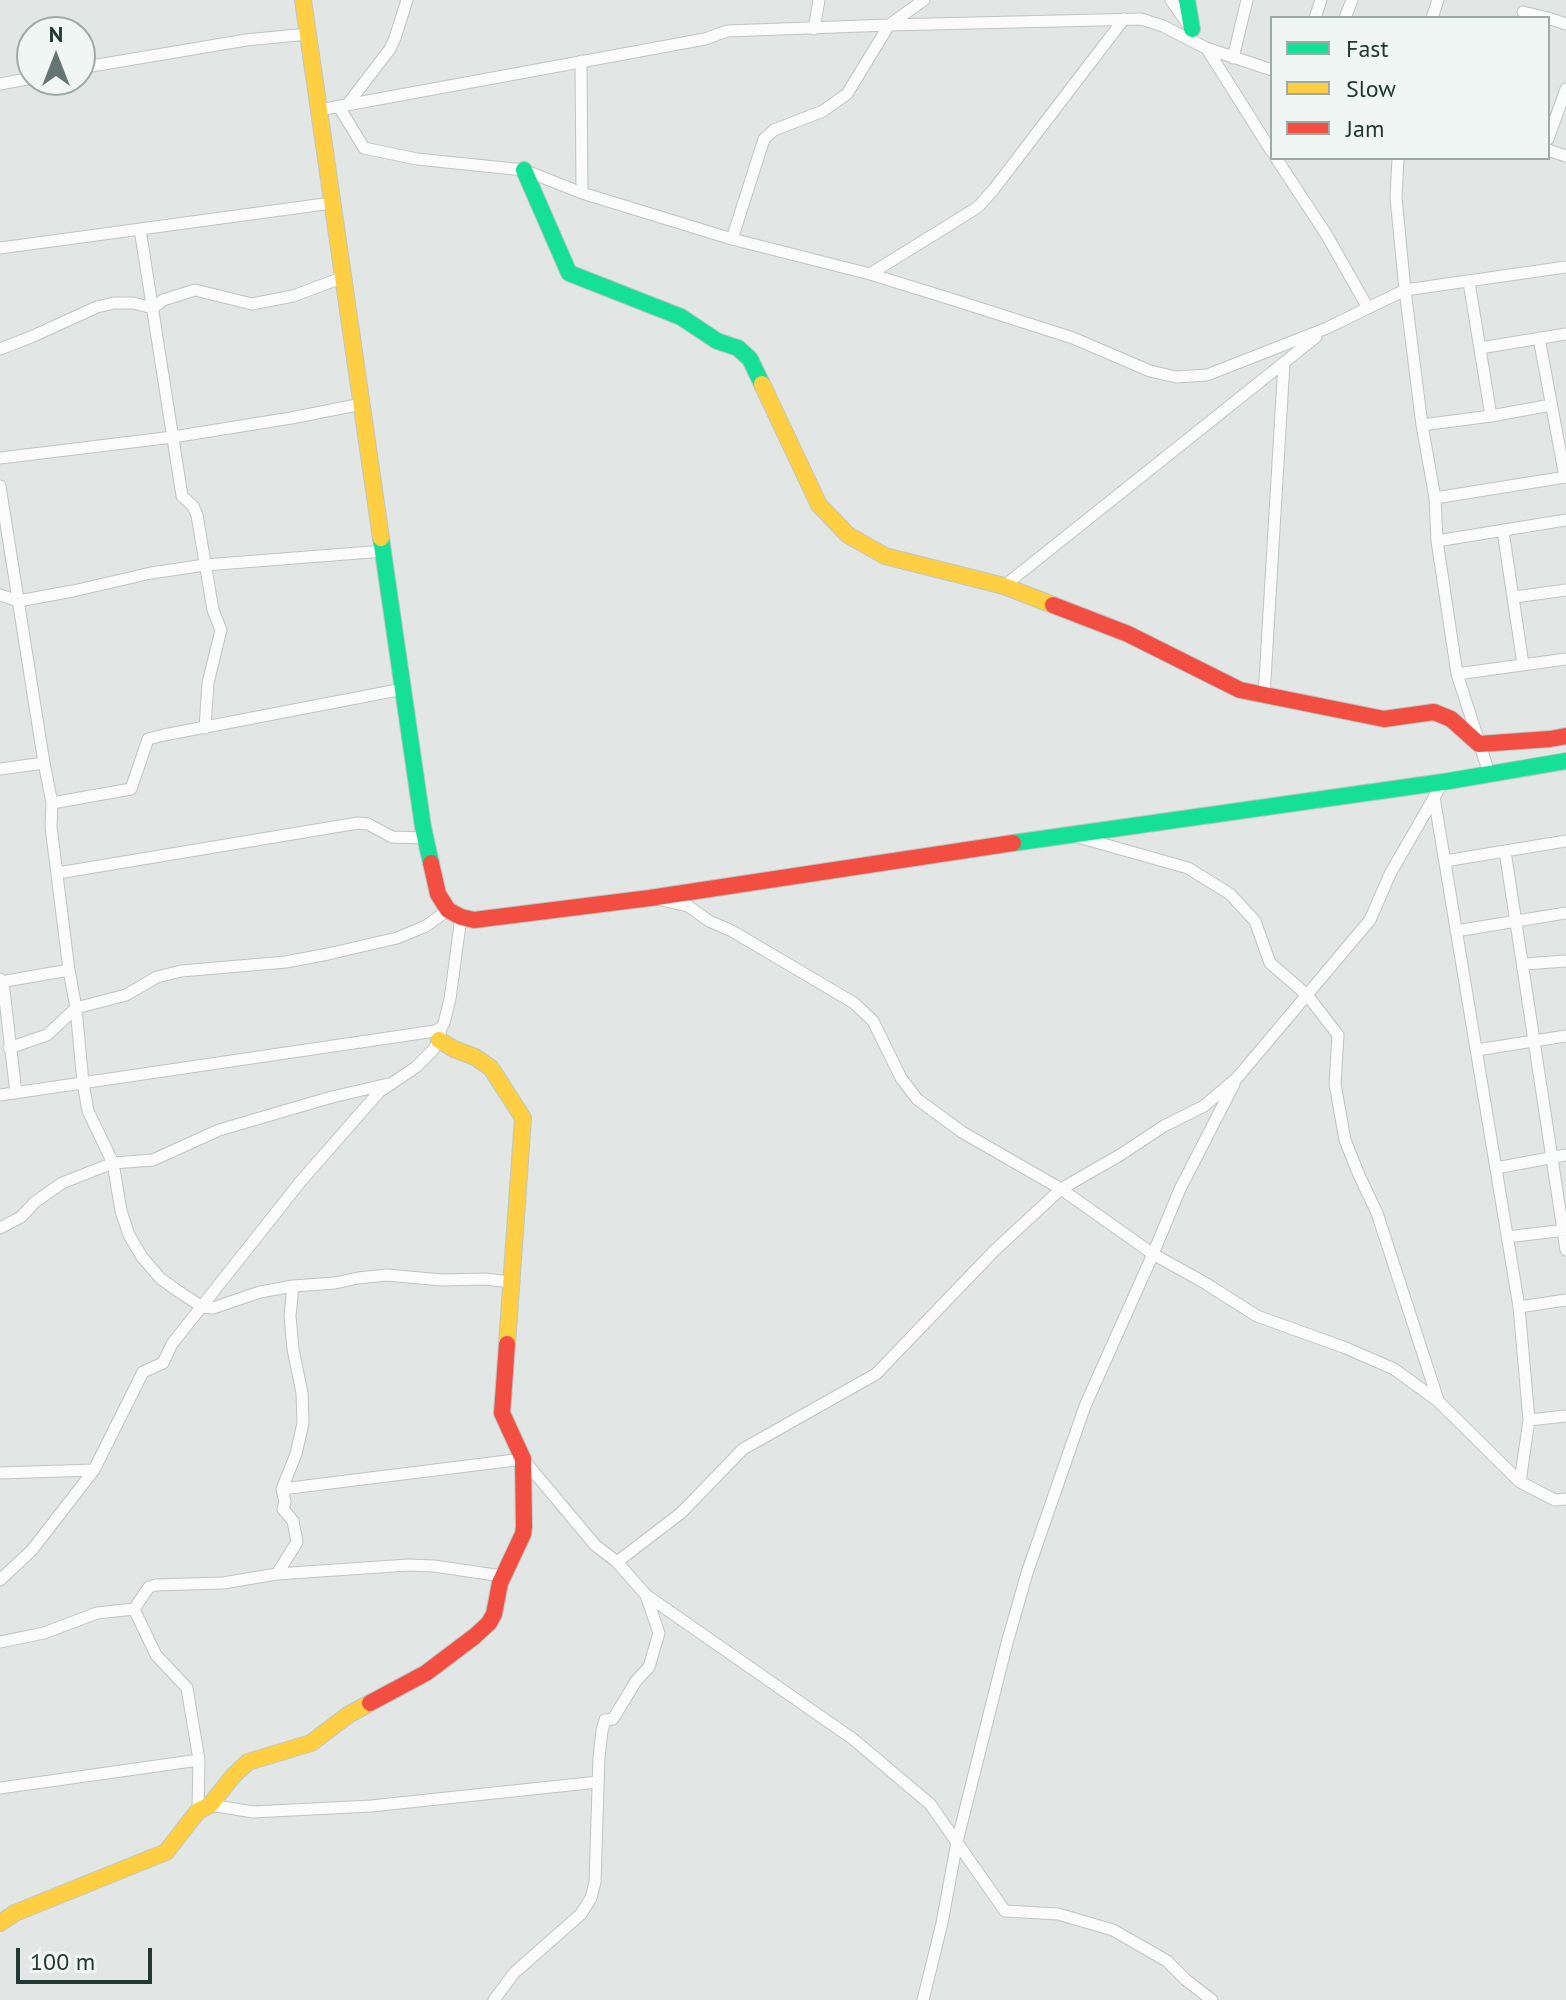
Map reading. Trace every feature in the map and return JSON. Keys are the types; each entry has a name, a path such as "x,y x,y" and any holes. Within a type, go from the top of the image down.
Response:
{"street":[{"path":"303,0 426,838 438,894 454,914 474,920 650,898 1070,835 1438,790 1489,773 1566,761"},
{"path":"343,106 390,49 407,0"},
{"path":"814,29 819,0"},
{"path":"732,239 764,139 774,130 823,111 847,94 889,25 924,0"},
{"path":"1171,0 1206,48 1270,149"},
{"path":"1187,0 1192,29"},
{"path":"1233,58 1247,0"},
{"path":"870,274 978,207 1124,19"},
{"path":"319,110 705,39 727,31 1141,19 1163,26 1206,48 1270,69"},
{"path":"96,65 246,40 308,34"},
{"path":"581,61 582,193"},
{"path":"1550,133 1566,89"},
{"path":"343,106 364,148 417,159 524,170 582,193 732,239 870,274 1073,338 1150,371 1176,377 1207,375 1327,328 1405,290 1566,267"},
{"path":"1277,160 1326,234 1368,308"},
{"path":"1398,160 1396,198 1405,290 1422,425 1435,498 1437,541 1457,674 1489,773"},
{"path":"524,170 569,273 681,317 717,341 738,348 750,359 819,505 848,535 885,556 1004,586 1128,634 1240,690 1384,719 1434,712 1451,719 1479,744 1566,736"},
{"path":"0,248 332,203"},
{"path":"140,229 182,496 193,506 197,515 213,610 221,630 208,683 205,728"},
{"path":"153,308 163,300 195,290 252,304 293,296 344,277"},
{"path":"1469,282 1491,416"},
{"path":"0,349 97,307 133,303 153,308"},
{"path":"1004,586 1327,328"},
{"path":"1480,348 1566,334"},
{"path":"1435,498 1565,477 1539,338"},
{"path":"1264,696 1284,363"},
{"path":"0,458 173,437 362,404"},
{"path":"1422,425 1551,405"},
{"path":"0,486 52,803 51,827 88,1111 113,1163 121,1211 129,1235 142,1257 160,1278 202,1307 213,1308 260,1292 387,1275 511,1282"},
{"path":"1437,541 1566,520"},
{"path":"1503,531 1523,664"},
{"path":"0,595 18,601 205,565 384,551"},
{"path":"1515,597 1566,590"},
{"path":"1457,674 1566,659"},
{"path":"52,803 131,789 148,739 403,689"},
{"path":"0,769 44,763"},
{"path":"1438,790 1445,861 1519,1307 1529,1420 1520,1482"},
{"path":"617,1562 681,1513 743,1449 876,1374 995,1250 1061,1189 1164,1126 1204,1106 1237,1078 1370,920 1390,874 1438,790"},
{"path":"58,873 358,823 368,824 392,837 426,838"},
{"path":"1070,835 1188,868 1230,894 1255,921 1270,963 1307,995 1338,1035 1335,1084 1345,1140 1377,1213 1438,1401"},
{"path":"1445,861 1566,841"},
{"path":"1505,851 1566,1250"},
{"path":"650,898 688,906 854,1003 873,1021 901,1078 917,1099 962,1132 1061,1189 1153,1254 1257,1316 1394,1369 1438,1401 1520,1482 1555,1500 1566,1499"},
{"path":"1456,931 1566,913"},
{"path":"9,1048 47,1035 76,1008 126,995 169,973 286,962 397,938 454,914"},
{"path":"0,1580 32,1550 94,1470 143,1372 163,1363 172,1344 301,1181 379,1092 416,1067 433,1050 450,999 454,914"},
{"path":"1524,964 1566,961"},
{"path":"16,1093 1,981 69,970"},
{"path":"0,1095 435,1031 454,1049 475,1057 491,1068 523,1118 502,1413 523,1459 595,1545 617,1562 646,1595 853,1739 930,1804 1005,1911 1058,1914 1113,1930 1167,1961 1212,2000"},
{"path":"1477,1050 1566,1036"},
{"path":"923,2000 957,1842 1027,1573 1085,1406 1180,1189 1237,1078"},
{"path":"0,1228 21,1217 35,1202 62,1183 113,1163 153,1160 219,1130 394,1082"},
{"path":"1496,1168 1566,1155"},
{"path":"1507,1237 1565,1230"},
{"path":"277,1574 297,1542 293,1521 283,1509 282,1489 296,1454 303,1423 302,1393 290,1316 293,1286"},
{"path":"1519,1307 1566,1300"},
{"path":"1529,1420 1566,1416"},
{"path":"282,1489 523,1459"},
{"path":"0,1923 15,1913 166,1852 248,1762 311,1743 348,1715 426,1673 475,1636 494,1614 502,1576 523,1534 523,1459"},
{"path":"0,1473 94,1470"},
{"path":"0,1642 44,1633 97,1613 134,1609 149,1587 156,1585 239,1582 277,1574 408,1565 502,1576"},
{"path":"494,2000 514,1973 581,1914 591,1898 595,1882 600,1740 605,1720 613,1719 636,1681 649,1667 659,1633 646,1595"},
{"path":"134,1609 156,1655 187,1688 204,1808"},
{"path":"0,1788 199,1760"},
{"path":"204,1808 253,1812 371,1806 598,1782"}],"traffic: fast":[{"path":"1187,0 1192,29"},
{"path":"524,170 569,273 681,317 717,341 738,348 750,359 762,384"},
{"path":"381,538 423,827 431,863"},
{"path":"1013,843 1443,782 1566,761"}],"traffic: slow":[{"path":"303,0 381,538"},
{"path":"762,384 819,505 848,535 885,556 1004,586 1053,605"},
{"path":"439,1040 491,1068 523,1118 507,1344"},
{"path":"0,1923 15,1913 166,1852 198,1811 210,1805 248,1762 311,1743 348,1715 370,1703"}],"traffic: jam":[{"path":"1053,605 1128,634 1240,690 1384,719 1434,712 1451,719 1479,744 1566,736"},
{"path":"431,863 438,894 448,910 474,920 650,898 1013,843"},
{"path":"370,1703 426,1673 475,1636 494,1614 500,1583 524,1527 523,1459 502,1413 507,1344"}]}
